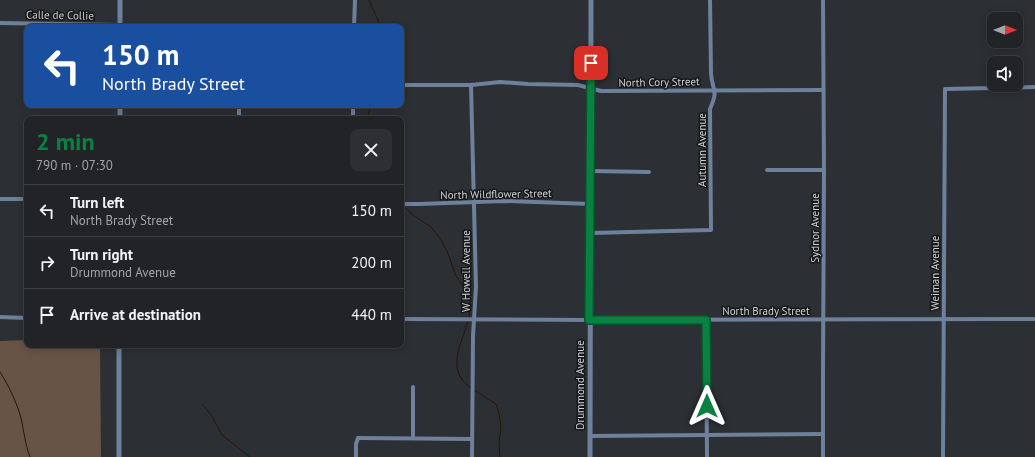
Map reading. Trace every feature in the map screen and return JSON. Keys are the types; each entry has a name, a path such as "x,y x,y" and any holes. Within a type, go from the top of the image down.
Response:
{"street":[{"path":"120,0 120,24"},
{"path":"354,24 355,0"},
{"name":"Drummond Avenue","path":"590,457 589,320 591,233 591,0"},
{"name":"Autumn Avenue","path":"591,233 711,230 710,109 716,96 711,79 710,0"},
{"name":"Sydnor Avenue","path":"823,0 823,457"},
{"name":"Calle de Collie","path":"0,23 40,24"},
{"name":"North Cory Street","path":"404,85 472,85 500,82 578,85 601,91 823,90"},
{"name":"W Howell Avenue","path":"472,85 476,287 473,336 472,457"},
{"name":"Weiman Avenue","path":"943,457 945,89 1035,88"},
{"path":"767,170 824,170"},
{"path":"591,171 649,172"},
{"path":"0,199 24,199"},
{"name":"North Wildflower Street","path":"404,204 505,201 591,204"},
{"path":"0,317 24,318"},
{"name":"North Brady Street","path":"404,319 1035,319"},
{"path":"706,320 707,457"},
{"path":"119,348 119,457"},
{"path":"413,387 413,438"},
{"path":"590,436 823,434"},
{"path":"356,457 356,444 358,438 472,439"}],"shaded area":[{"path":"24,340 24,348 100,348 101,457 0,457 0,341"}],"waterway":[{"path":"369,0 380,24"},
{"path":"368,116 370,108"},
{"path":"404,207 414,216 430,226 440,238 447,251 456,276 467,292 470,302 469,318"},
{"path":"468,321 459,348 457,365 463,381 471,388"},
{"path":"0,372 17,406 30,457"},
{"path":"474,390 496,404 501,427 499,442 500,457"},
{"path":"203,405 212,416 222,435 250,457"}],"route":[{"path":"591,63 591,233 589,320 706,320 707,406"}]}
